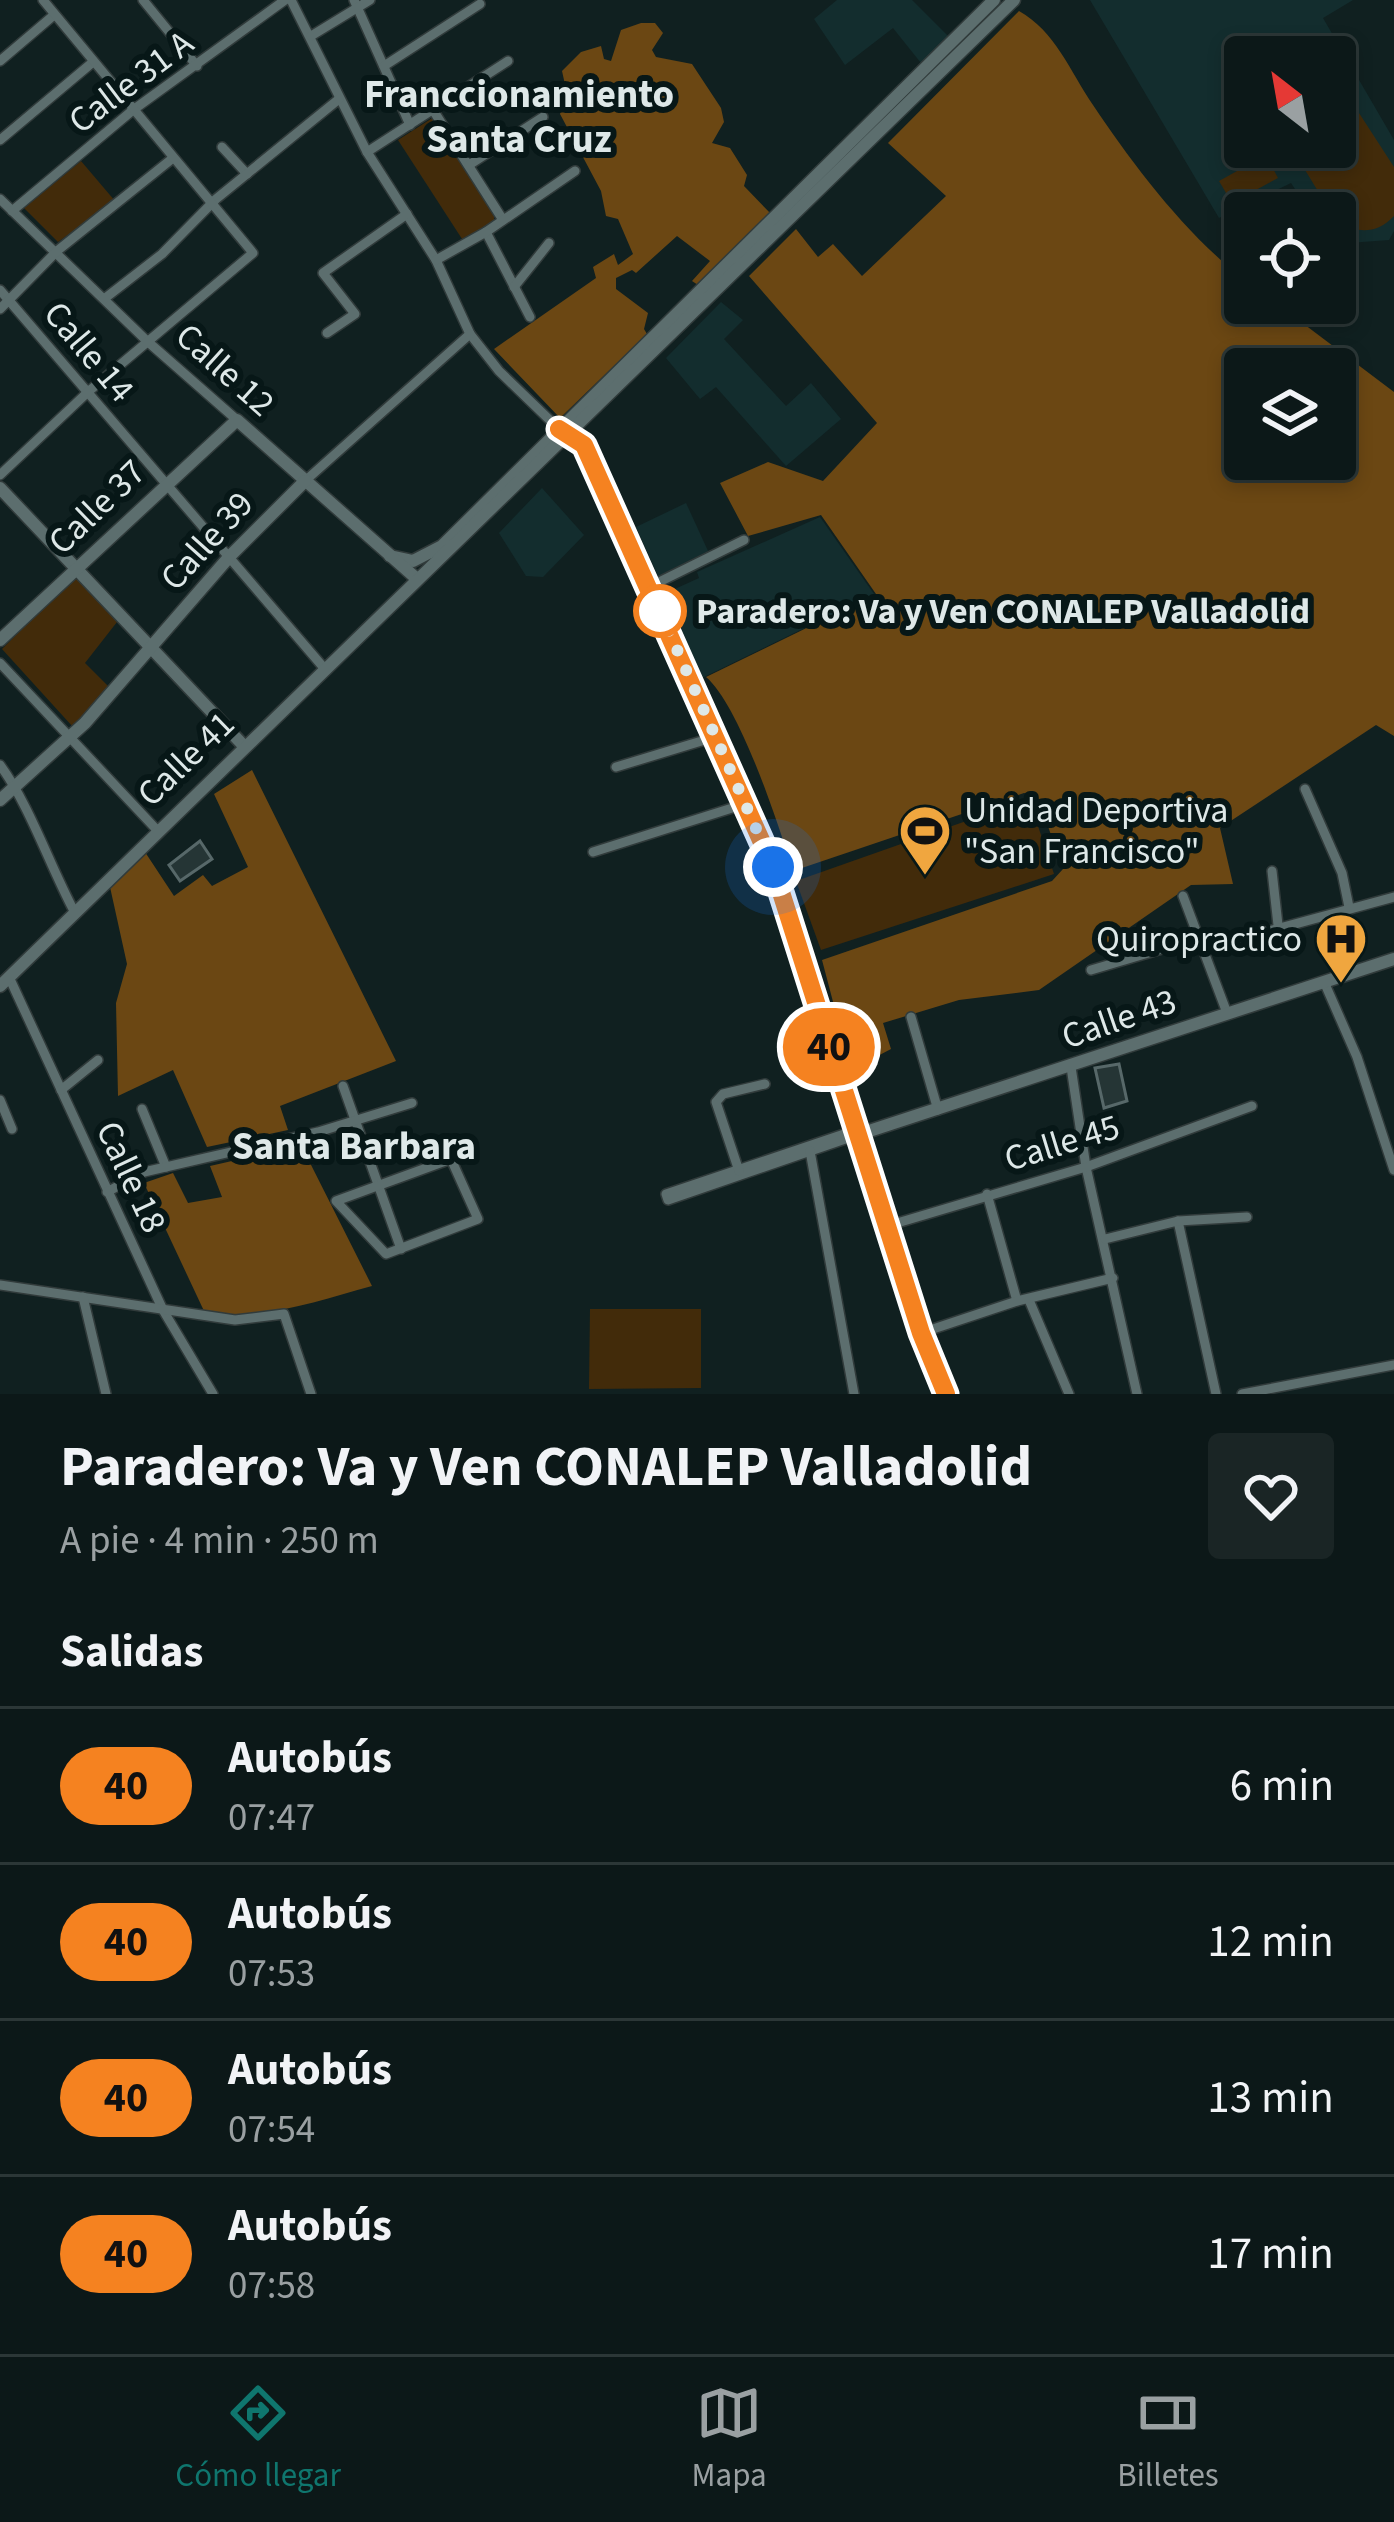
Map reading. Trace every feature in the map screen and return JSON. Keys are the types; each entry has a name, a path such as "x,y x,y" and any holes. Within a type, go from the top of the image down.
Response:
{"main road":[{"path":"390,556 413,561 434,553 565,432 994,0"},
{"path":"666,332 1014,0"},
{"name":"Calle 12","path":"238,420 417,579"},
{"name":"Calle 37","path":"0,640 238,420"},
{"path":"565,432 584,445 748,802 779,882 921,1333 946,1394"},
{"name":"Calle 41","path":"4,981 565,432"},
{"name":"Calle 39","path":"0,800 68,738 230,556 305,482"},
{"path":"0,488 243,745"},
{"path":"388,606 400,585 390,556"},
{"name":"Calle 43","path":"858,1133 1394,959"}],"street":[{"path":"0,475 147,341 253,253 43,0"},
{"path":"143,0 197,66"},
{"path":"288,0 368,152 436,260 470,334 499,371 565,432"},
{"name":"Calle 31 A","path":"13,211 134,110 288,0"},
{"path":"311,36 355,4 370,0"},
{"path":"355,4 410,125"},
{"path":"384,66 480,4"},
{"path":"0,61 54,15"},
{"path":"368,152 508,61"},
{"path":"0,140 93,62"},
{"path":"104,298 162,254 247,174 339,99"},
{"path":"433,110 503,220"},
{"path":"469,165 543,117"},
{"path":"222,147 247,174"},
{"path":"4,304 57,251 173,158"},
{"path":"436,260 575,171"},
{"name":"Calle 12","path":"0,199 147,341 238,420"},
{"path":"327,333 355,314 323,273 407,214"},
{"path":"486,232 530,317"},
{"path":"514,287 549,243"},
{"name":"Calle 14","path":"0,290 4,304 89,392 324,668"},
{"name":"Calle 39","path":"305,482 470,334"},
{"path":"649,587 744,539"},
{"path":"0,663 157,829"},
{"path":"616,767 718,736"},
{"path":"0,765 15,785 41,850 74,910"},
{"path":"1305,789 1342,873 1348,907"},
{"path":"593,852 748,802"},
{"path":"1272,871 1278,925"},
{"path":"1183,896 1227,1013"},
{"path":"1091,970 1394,897"},
{"name":"Calle 18","path":"4,981 62,1090 163,1310 213,1394"},
{"path":"1325,983 1357,1057 1394,1170"},
{"path":"911,1017 938,1110"},
{"path":"62,1090 98,1060"},
{"path":"1071,1067 1086,1167 1137,1394"},
{"path":"739,1171 716,1102 723,1094 765,1084"},
{"path":"343,1086 401,1249"},
{"path":"0,1100 12,1129"},
{"path":"106,1192 144,1172 353,1122 412,1102"},
{"name":"Calle 45","path":"887,1226 1086,1167 1252,1106"},
{"path":"142,1109 166,1167"},
{"path":"739,1171 668,1200 666,1194 858,1133"},
{"path":"810,1149 854,1394"},
{"path":"451,1160 478,1219 386,1254 336,1202 377,1186 451,1160"},
{"path":"987,1194 1023,1301 1069,1394"},
{"path":"1105,1239 1178,1221 1247,1217"},
{"path":"1178,1221 1216,1394"},
{"path":"921,1333 1113,1278"},
{"path":"0,1285 235,1320 284,1314 311,1394"},
{"path":"83,1297 106,1394"},
{"path":"1242,1394 1394,1365"}],"shaded area":[{"path":"837,0 912,0 949,37 921,63 893,28 845,65 814,19"},
{"path":"1090,0 1353,0 1323,18 1333,36 1224,36 1224,168 1356,168 1356,75 1394,140 1394,231 1389,240 1356,242 1356,192 1297,192 1291,183 1272,192 1224,192 1224,216 1219,218"},
{"path":"1019,11 1043,29 1162,198 1224,263 1224,324 1304,324 1336,348 1224,348 1224,480 1356,480 1356,363 1394,392 1394,736 1376,725 1220,828 1233,884 1191,885 1039,990 959,1000 883,1023 891,1049 851,1070 822,960 1052,881 1063,869 1037,795 1024,793 793,871 745,739 706,677 876,594 821,515 748,536 720,483 768,462 823,481 877,423 749,276 796,229 818,257 833,244 862,276 946,196 888,143"},
{"path":"655,23 663,33 652,50 656,57 692,64 721,108 724,122 712,143 730,148 747,175 744,186 771,214 698,285 692,281 710,261 677,236 636,273 632,270 616,278 616,289 648,313 647,334 560,418 494,349 596,278 593,267 614,254 618,265 633,254 618,219 606,216 601,191 560,114 566,89 562,71 581,52 601,46 604,59 611,61 621,30"},
{"path":"1356,108 1394,167 1394,216 1375,229 1356,229 1356,192 1318,192 1304,168 1356,168"},
{"path":"434,117 494,216 494,222 464,242 398,140"},
{"path":"81,161 115,201 58,242 24,208"},
{"path":"1242,168 1273,168 1278,178 1252,192 1226,192 1219,181"},
{"path":"721,302 743,320 724,339 786,406 811,383 841,419 786,466 716,387 700,399 666,358"},
{"path":"542,488 584,535 543,577 526,576 499,533"},
{"path":"686,503 708,551 658,576 636,527"},
{"path":"820,517 874,594 702,678 666,593 699,578 697,572"},
{"path":"78,573 117,622 85,663 111,689 73,727 2,649"},
{"path":"252,770 396,1061 280,1106 288,1130 207,1147 173,1070 118,1096 116,1003 127,964 110,887 145,852 174,896 203,875 212,886 248,867 214,794"},
{"name":"Unidad Deportiva \"San Francisco\"","path":"1029,799 1054,874 821,950 796,881"},
{"path":"301,1145 372,1286 268,1312 204,1311 144,1183 173,1173 188,1203 222,1197 210,1166"},
{"path":"590,1309 701,1309 701,1388 589,1389"}],"building":[{"path":"200,841 212,859 180,881 169,865"},
{"path":"1119,1064 1127,1101 1104,1108 1095,1068"}],"bus line":[{"name":"40","path":"559,429 584,445 748,802 779,882 921,1333 946,1394"}],"place":[{"name":"Paradero: Va y Ven CONALEP Valladolid","path":"660,611"},
{"name":"Unidad Deportiva \"San Francisco\"","path":"925,877"},
{"name":"Quiropractico","path":"1341,985"}],"district":[{"name":"Franccionamiento Santa Cruz","path":"519,118"},
{"name":"Santa Barbara","path":"354,1147"}],"route":[{"path":"660,611 773,867"}]}
